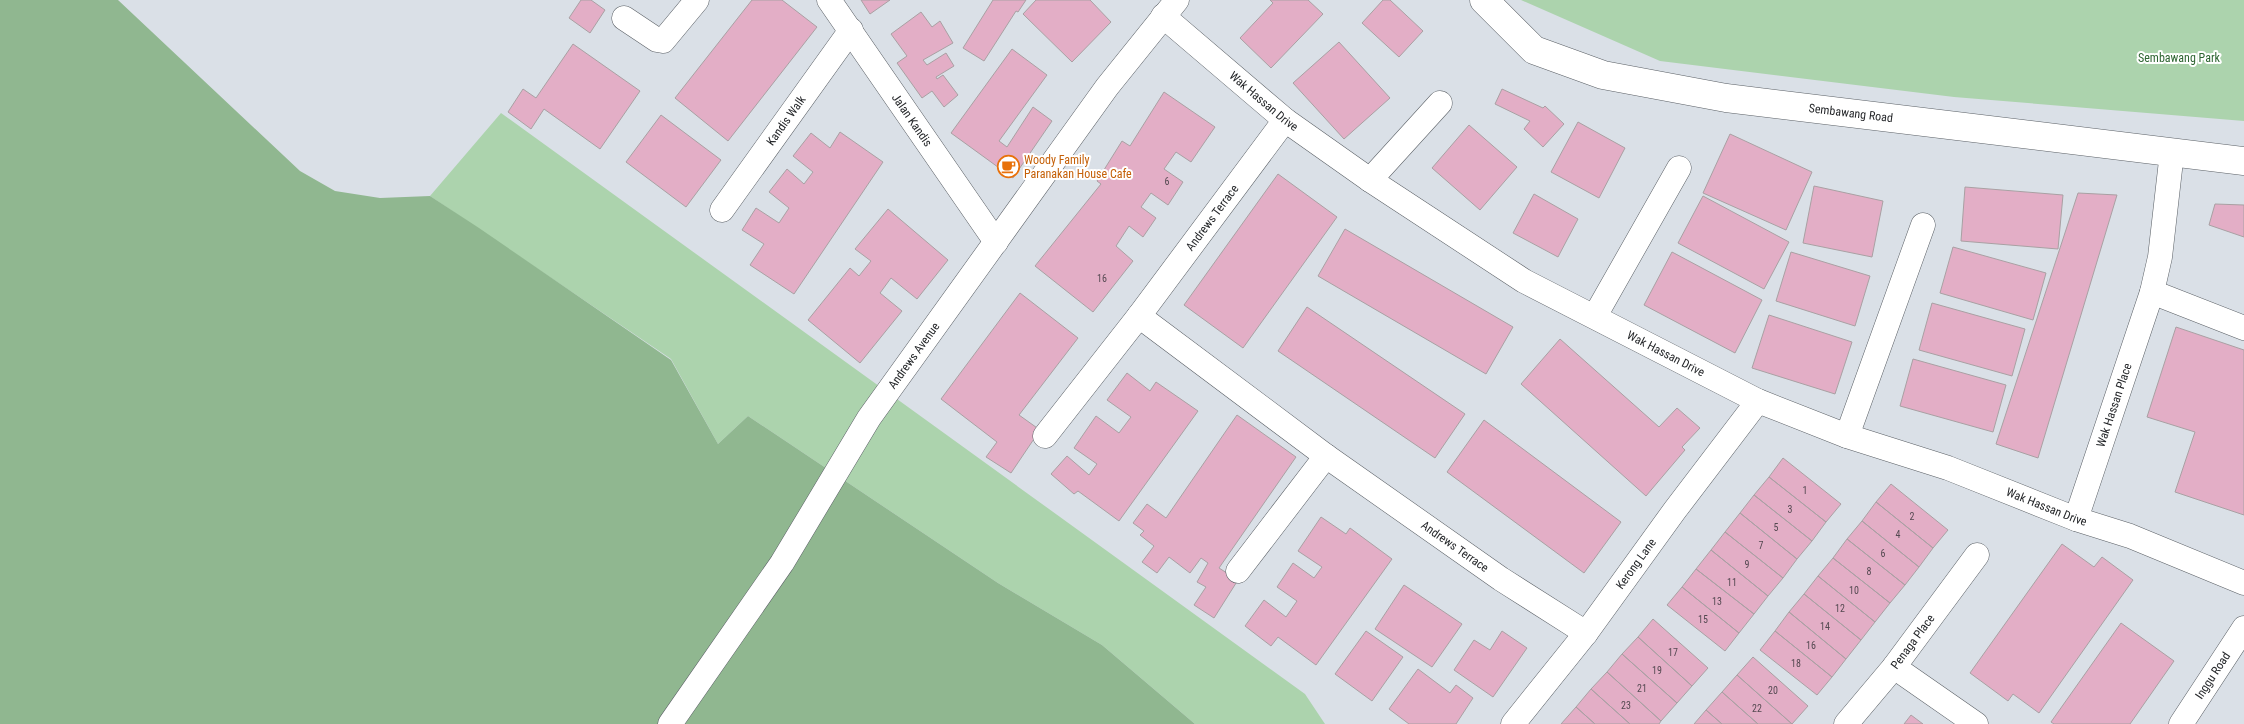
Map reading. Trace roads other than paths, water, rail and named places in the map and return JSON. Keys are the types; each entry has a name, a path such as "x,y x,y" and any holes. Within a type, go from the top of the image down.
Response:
{"street":[{"path":"624,18 657,40 662,41 697,0"},
{"name":"Jalan Kandis","path":"829,0 924,141 996,242"},
{"name":"Sembawang Road","path":"1484,0 1534,50 1603,75 1726,98 2244,160"},
{"name":"Wak Hassan Drive","path":"1170,8 1285,120 1370,180 1524,281 1758,401 1847,436 1948,468 2076,519 2130,536 2244,583"},
{"name":"Andrews Avenue","path":"670,724 782,563 869,418 1107,87 1170,8"},
{"name":"Kandis Walk","path":"722,210 851,30"},
{"path":"1370,180 1440,103"},
{"name":"Andrews Terrace","path":"1045,436 1139,316 1285,120"},
{"name":"Wak Hassan Place","path":"2076,519 2152,292 2160,258 2172,152"},
{"path":"1595,316 1679,168"},
{"path":"1847,436 1923,225"},
{"path":"2152,292 2244,328"},
{"name":"Andrews Terrace","path":"1139,316 1326,456 1502,579 1586,633"},
{"name":"Kerong Lane","path":"1513,724 1586,633 1675,510 1758,401"},
{"path":"1238,571 1326,456"},
{"name":"Penaga Place","path":"1846,724 1894,667 1977,555"},
{"name":"Inggu Road","path":"2181,724 2244,628"},
{"path":"1894,667 1976,724"}],"place":[{"name":"Woody Family Paranakan House Cafe","path":"1008,167"}],"park label":[{"name":"Sembawang Park","path":"2179,58"}]}
